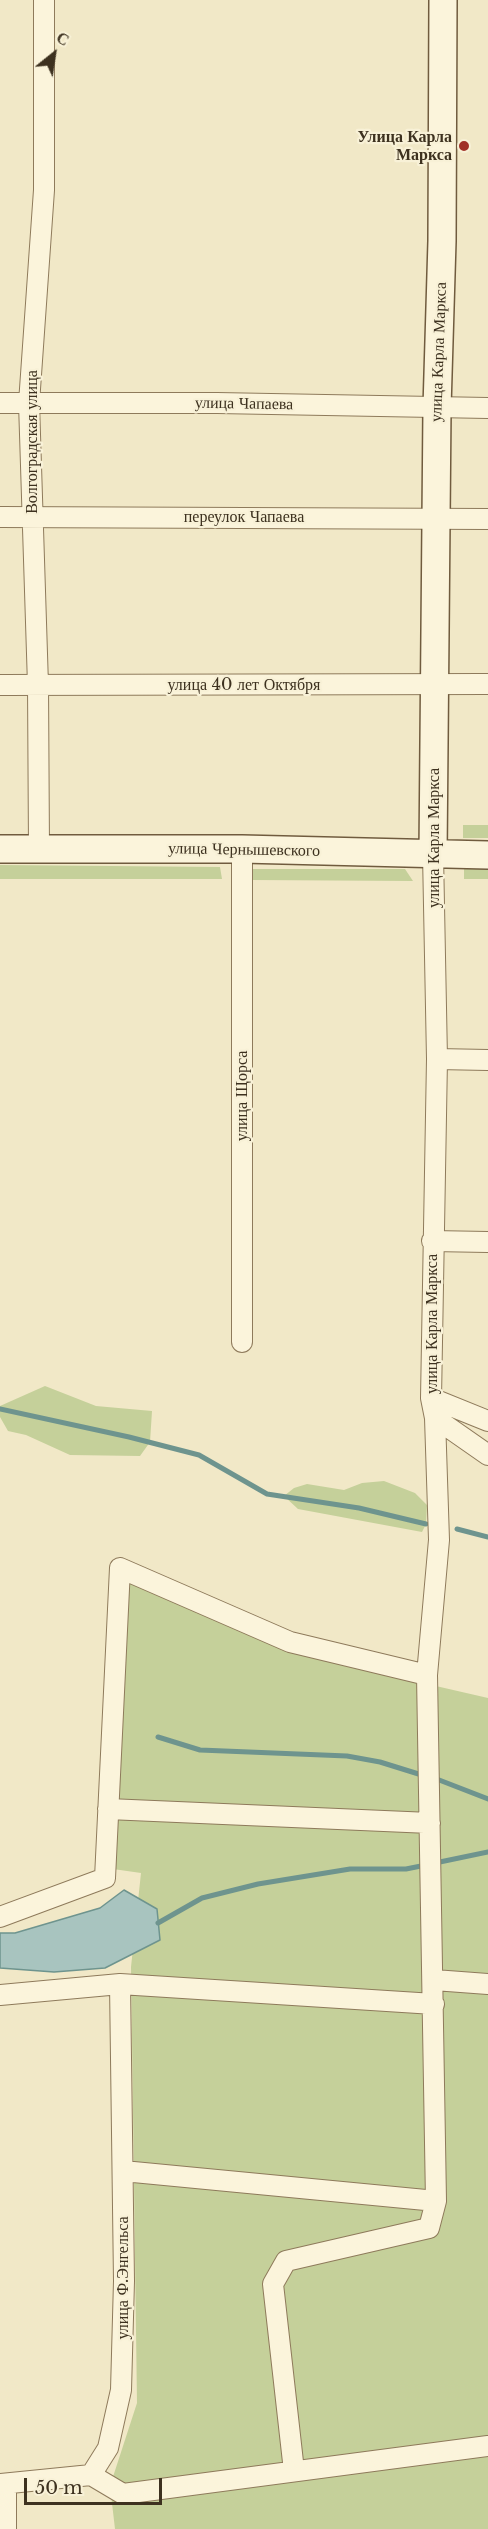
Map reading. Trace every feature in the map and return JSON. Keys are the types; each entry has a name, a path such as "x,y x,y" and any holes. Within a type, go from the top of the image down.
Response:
{"street":[{"name":"Волгоградская улица","path":"39,849 38,685 29,403 44,190 44,0"},
{"name":"улица Карла Маркса","path":"294,2471 273,2284 286,2261 429,2228 436,2201 427,1675 439,1540 435,1418 431,1398 437,1059 433,854 438,518 437,408 442,241 443,0"},
{"name":"улица Чапаева","path":"0,403 217,403 488,408"},
{"name":"переулок Чапаева","path":"0,517 488,519"},
{"name":"улица 40 лет Октября","path":"0,685 488,684"},
{"name":"улица Чернышевского","path":"0,849 242,849 488,855"},
{"name":"улица Щорса","path":"242,849 242,1342"},
{"path":"437,1059 488,1060"},
{"path":"432,1242 488,1242"},
{"path":"431,1398 488,1421"},
{"path":"435,1418 488,1455"},
{"path":"0,1917 105,1878 120,1568 290,1642 427,1675"},
{"path":"108,1809 430,1823"},
{"path":"434,1980 488,1984"},
{"path":"0,1995 120,1984 434,2004"},
{"name":"улица Ф.Энгельса","path":"91,2475 108,2448 121,2390 124,2281 120,1984"},
{"path":"123,2171 436,2201"},
{"path":"6,2529 3,2484 91,2475 123,2493 488,2446"}],"green space":[{"path":"463,825 488,825 488,838 463,838"},
{"path":"0,865 220,867 222,879 0,879"},
{"path":"464,866 488,867 488,879 464,879"},
{"path":"250,869 405,869 413,881 251,880"},
{"path":"45,1386 96,1406 152,1411 150,1442 140,1456 70,1455 26,1435 8,1431 0,1417 0,1406"},
{"path":"384,1481 415,1493 427,1505 426,1524 422,1532 298,1509 284,1496 294,1488 307,1484 344,1490 362,1483"},
{"path":"129,1582 288,1652 488,1698 488,2529 115,2529 110,2486 137,2403 131,1967 141,1873 113,1869"}],"water":[{"path":"124,1890 157,1909 160,1940 105,1968 54,1972 0,1968 0,1933 15,1933 100,1908"}],"waterway":[{"path":"0,1409 199,1455 267,1494 359,1508 426,1524"},
{"path":"457,1529 488,1537"},
{"path":"158,1737 200,1750 347,1756 380,1762 425,1776"},
{"path":"434,1778 488,1799"},
{"path":"435,1863 488,1852"},
{"path":"158,1923 202,1898 258,1884 350,1869 406,1869 426,1865"}],"place":[{"name":"Улица Карла Маркса","path":"464,146"}]}
